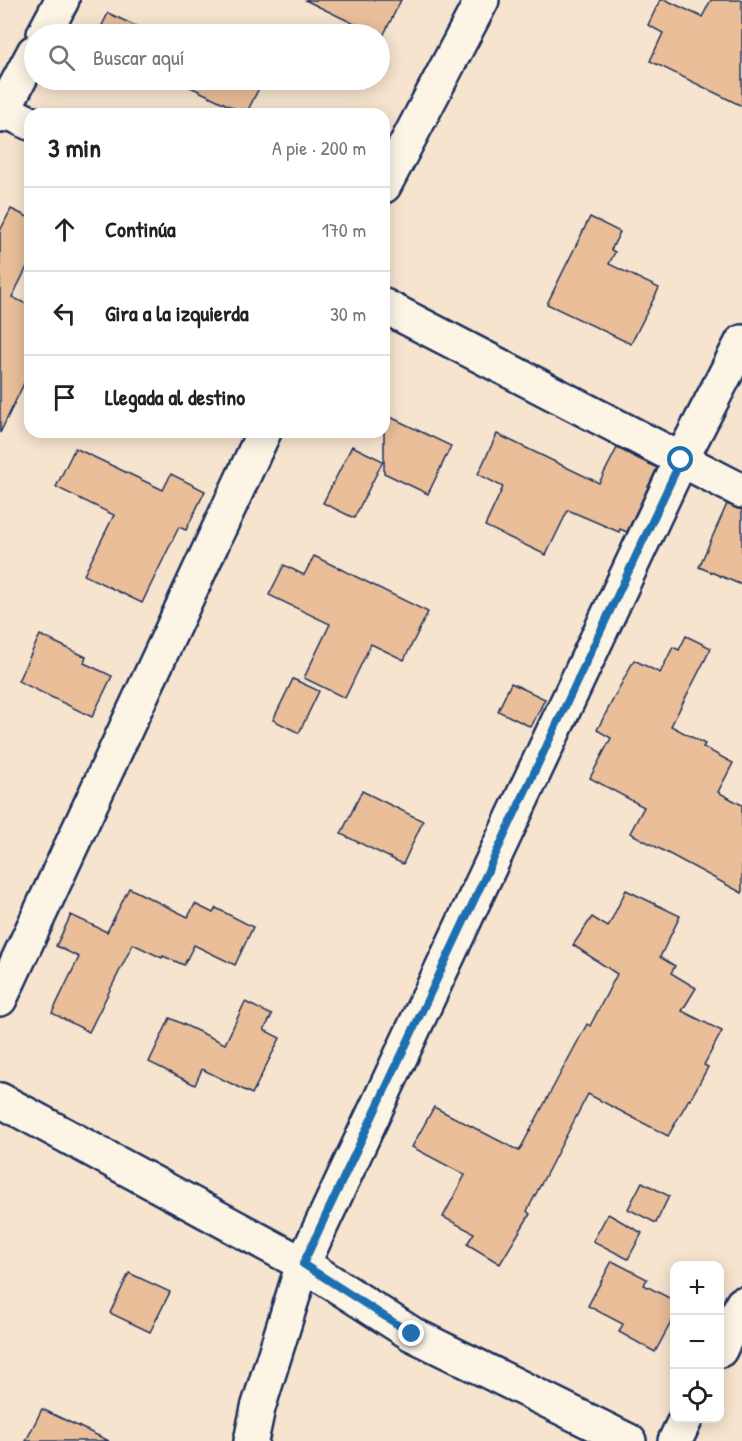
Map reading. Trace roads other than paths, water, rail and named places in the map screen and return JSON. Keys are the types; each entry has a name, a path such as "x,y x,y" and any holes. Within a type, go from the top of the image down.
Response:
{"street":[{"path":"49,24 62,0"},
{"path":"390,175 482,0"},
{"path":"8,114 24,76"},
{"path":"390,309 742,491"},
{"path":"251,1441 258,1408 303,1264 681,460 742,342"},
{"path":"0,999 261,438"},
{"path":"0,1100 303,1264 412,1334 628,1441"},
{"path":"724,1342 742,1304"},
{"path":"675,1441 684,1423"}]}
